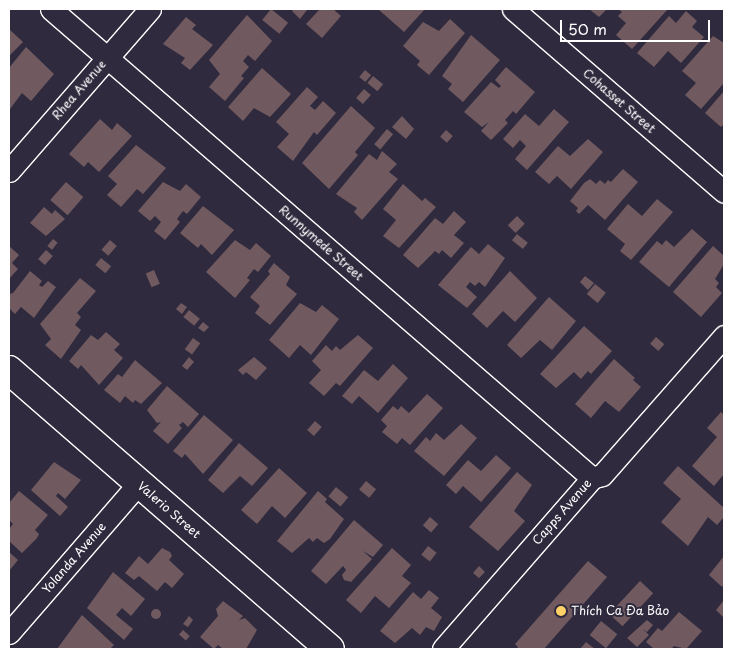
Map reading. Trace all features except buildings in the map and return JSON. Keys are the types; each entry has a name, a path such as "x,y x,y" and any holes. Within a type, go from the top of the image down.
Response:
{"street":[{"name":"Runnymede Street","path":"51,9 592,478"},
{"name":"Rhea Avenue","path":"9,172 150,9"},
{"name":"Cohasset Street","path":"513,9 724,192"},
{"name":"Capps Avenue","path":"443,649 592,478 602,475 724,336"},
{"name":"Valerio Street","path":"9,370 325,648"},
{"name":"Yolanda Avenue","path":"9,633 139,483"}],"place":[{"name":"Thích Ca Đa Bảo","path":"561,611"}]}
